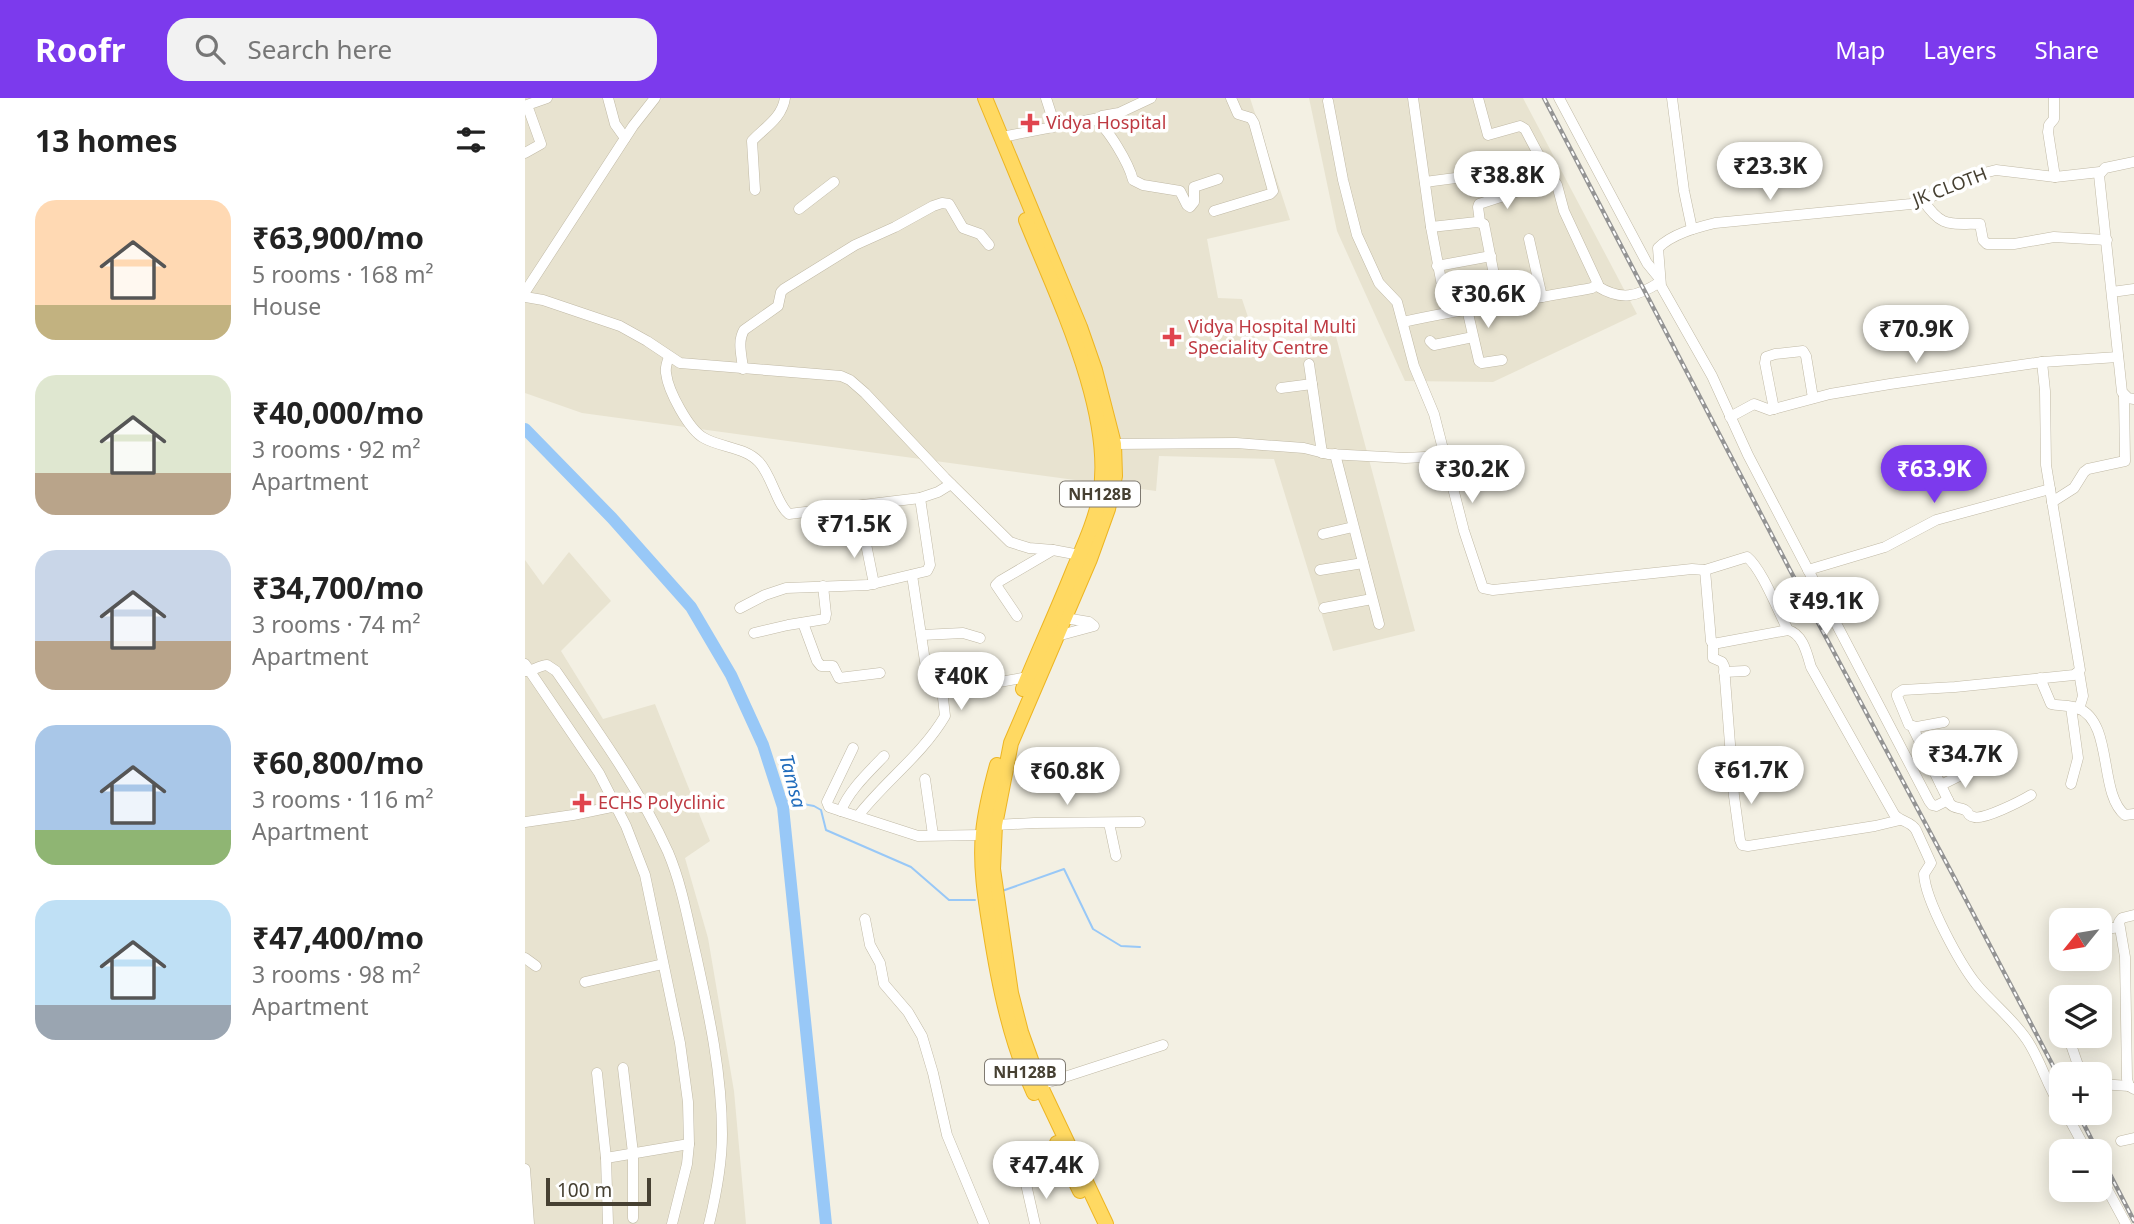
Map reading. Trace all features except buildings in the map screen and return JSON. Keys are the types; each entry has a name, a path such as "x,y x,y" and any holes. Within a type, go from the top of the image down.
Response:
{"highway":[{"name":"NH128B","path":"976,98 1078,351 1103,444 1102,476 1085,556 1065,618 1011,743 995,825 993,869 1011,993 1021,1032 1040,1085 1106,1224"},
{"name":"NH128B","path":"985,98 1080,327 1095,370 1114,444 1115,477 1108,509 1028,677 1005,737 988,798 982,868 997,976 1007,1022 1023,1069 1095,1224"}],"street":[{"path":"525,153 541,144 527,105 547,98"},
{"path":"608,98 613,117 625,138"},
{"path":"655,98 625,138 525,295 621,326 680,363 832,374 850,380 1010,542 1029,548 1085,556"},
{"path":"755,190 752,141 773,122 785,103 785,98"},
{"path":"1046,98 1055,126"},
{"path":"1002,137 1096,120 1119,113 1126,103 1151,98"},
{"path":"1214,211 1270,194 1272,191 1254,123 1251,118 1238,114 1231,98"},
{"path":"1413,98 1437,266 1447,312"},
{"path":"1478,98 1488,135 1520,126 1525,129 1542,163 1557,185 1564,211 1597,286"},
{"path":"1559,98 1647,263 1660,280 1712,376 1808,570 1929,801 1936,806 1948,800"},
{"path":"1672,98 1682,180 1692,229"},
{"path":"2053,98 2054,119 2048,132 2055,177"},
{"path":"1328,101 1357,235 1379,284 1397,302 1414,366 1434,414 1464,531 1483,588 1493,590 1692,569 1705,570 1747,557 1762,577 1788,630"},
{"path":"1096,120 1117,146 1133,180 1143,185 1180,191 1192,205 1193,187 1218,179"},
{"name":"JK CLOTH","path":"1660,280 1658,248 1692,229 1715,223 1903,205 1957,187 1987,172 2004,170 2055,177 2099,172 2105,168 2134,162"},
{"path":"2052,502 2074,488 2088,469 2125,461 2129,398 2122,392 2099,172"},
{"path":"1425,182 1464,177"},
{"path":"799,209 834,182"},
{"path":"1500,305 1485,227 1480,222 1478,205 1519,191"},
{"path":"1923,200 1939,220 1980,224 1983,240 1987,244 2014,244 2049,238 2107,240"},
{"path":"743,369 741,335 778,306 784,289 848,249 929,208 942,203 949,204 963,228 983,236 989,245"},
{"path":"1431,227 1480,222"},
{"path":"1528,239 1542,297"},
{"path":"1437,266 1491,256"},
{"path":"1403,322 1597,286 1612,294 1630,295 1644,292 1660,280"},
{"path":"2112,292 2134,289"},
{"path":"1467,309 1480,363 1502,360"},
{"path":"1430,341 1434,345 1473,337"},
{"path":"1774,409 1765,363 1766,357 1771,355 1803,351 1813,398"},
{"path":"669,357 666,370 668,380 691,426 704,438 754,457 771,480 786,512 794,514 920,498 951,484"},
{"path":"1730,417 1754,404 1774,409 1813,398 1890,384 2042,362 2118,357"},
{"path":"2042,362 2045,447 2050,489 2083,696 2075,708 2078,758 2071,784"},
{"path":"1309,364 1322,453"},
{"path":"1281,388 1312,384"},
{"path":"1114,444 1236,443 1335,454 1405,458 1444,456"},
{"path":"1335,454 1379,624"},
{"path":"1808,570 1885,547 1935,520 2050,489"},
{"path":"740,608 780,589 874,584 927,571 930,568 920,498"},
{"path":"1324,534 1353,527"},
{"path":"863,529 874,584"},
{"path":"1017,616 996,585 1053,550"},
{"path":"1320,570 1363,563"},
{"path":"1705,570 1713,658 1722,662 1724,672 1734,796 1742,845 1900,820"},
{"path":"858,816 944,719 941,687 928,674 912,575"},
{"path":"754,633 826,618 823,586"},
{"path":"1324,608 1373,600"},
{"path":"1057,636 1094,626 1091,622 1065,618"},
{"path":"803,623 817,661 821,666 833,666 839,678 880,673"},
{"path":"1713,644 1788,630 1797,634 1811,667 1892,811 1900,820 1914,826 1929,855 1931,863 1924,874 1924,880 1934,908 1962,964 2028,1042 2049,1083"},
{"path":"922,635 963,633 980,638"},
{"path":"673,1224 682,1191 689,1144 688,1102 680,1043 645,875 599,773 527,669 547,665 555,671 603,740 643,807 663,842 678,878 709,1015 718,1077 722,1135 719,1174 709,1224"},
{"path":"1724,672 1745,671"},
{"path":"2031,795 2013,805 1975,817 1965,810 1954,808 1912,726 1907,722 1897,696 1901,690 2074,675 2079,672"},
{"path":"941,687 966,688 1028,677"},
{"path":"2040,678 2051,704 2075,708 2088,716 2100,737 2109,780 2119,809 2125,815 2134,814"},
{"path":"1912,726 1944,722"},
{"path":"853,748 827,802 829,807 910,834 983,835"},
{"path":"841,811 844,803 884,756"},
{"path":"1941,785 1975,768"},
{"path":"925,779 933,835"},
{"path":"526,819 573,815 616,806 643,807"},
{"path":"995,825 1140,822"},
{"path":"1109,823 1116,856"},
{"path":"2131,1088 2127,1079 2125,957 2119,922 2122,918 2134,915"},
{"path":"865,919 870,945 878,958 884,984 908,1012 919,1030 933,1073 950,1144 984,1224"},
{"path":"2112,928 2119,927"},
{"path":"525,958 536,967"},
{"path":"585,982 663,964"},
{"path":"1040,1085 1163,1045"},
{"path":"624,1068 633,1153 633,1218"},
{"path":"597,1073 606,1158 608,1224"},
{"path":"2112,1086 2131,1088"},
{"path":"2121,1141 2134,1138"},
{"path":"606,1158 689,1144"},
{"path":"525,1169 529,1224"},
{"path":"1026,1184 1035,1224"},
{"path":"2112,1198 2126,1224"}],"shaded area":[{"path":"525,98 1250,98 1290,220 1207,239 1218,298 1242,299 1261,356 1334,329 1415,631 1333,651 1274,459 1159,456 1156,491 582,413 525,393"},
{"path":"1309,98 1523,98 1637,314 1493,382 1405,381 1337,231"},
{"path":"569,552 611,601 561,651 603,719 655,704 710,841 685,858 708,938 734,1091 746,1224 525,1224 525,560 543,585"}],"waterway":[{"name":"Tamsa","path":"525,429 612,518 691,607 731,675 763,745 783,807 826,1224"},
{"path":"781,800 814,806 821,810 826,830 911,867 949,900 975,900"},
{"path":"1002,891 1064,869 1093,929 1121,946 1140,947"}],"railway":[{"path":"1544,98 2051,1062"},
{"path":"2084,1125 2091,1139"},
{"path":"2112,1178 2134,1221"}],"place":[{"name":"Vidya Hospital","path":"1030,123"},
{"name":"Vidya Hospital Multi Speciality Centre","path":"1172,337"},
{"name":"ECHS Polyclinic","path":"582,803"}]}
